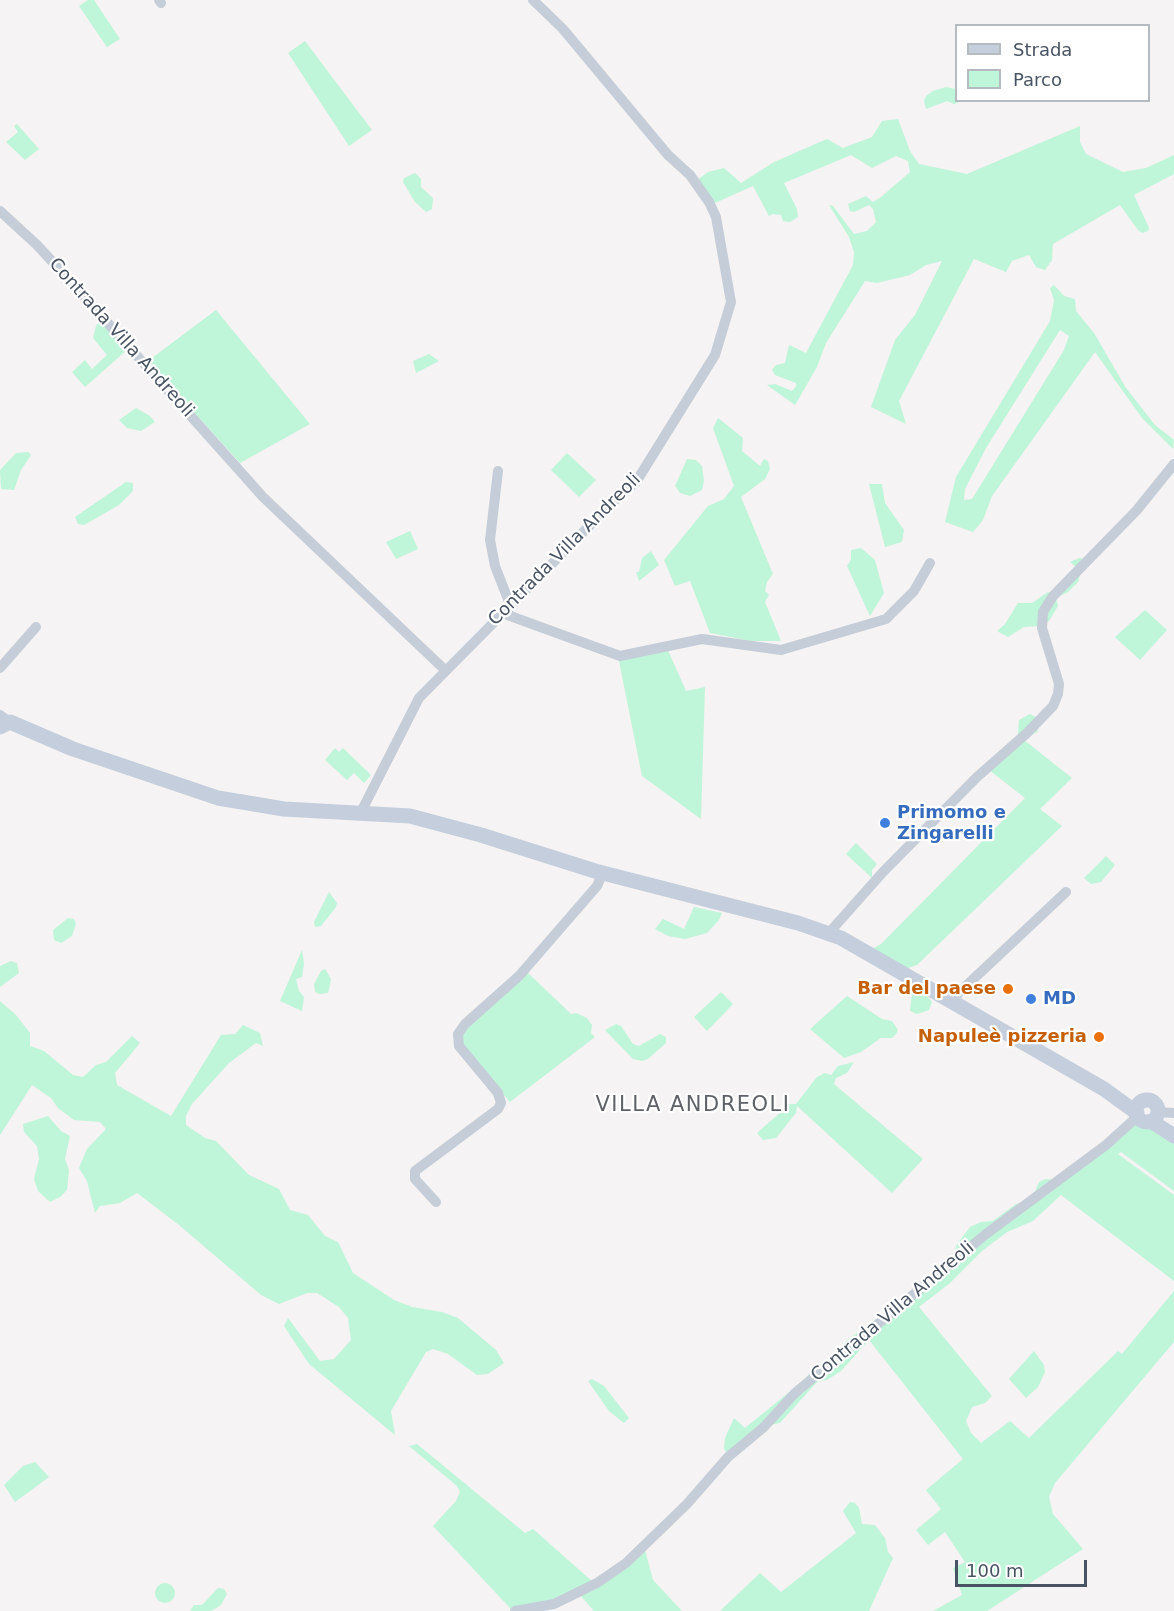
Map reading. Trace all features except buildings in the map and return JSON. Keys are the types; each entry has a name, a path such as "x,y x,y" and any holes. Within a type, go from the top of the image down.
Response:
{"main road":[{"path":"3,722 73,749 218,798 284,808 410,816 828,934 1104,1089 1145,1113 1174,1136"}],"street":[{"name":"Contrada Villa Andreoli","path":"361,812 419,698 612,503 636,482 715,355 731,302 716,217 709,202 690,175 668,155 563,29 533,0"},
{"name":"Contrada Villa Andreoli","path":"0,211 37,245 73,284 263,497 445,670"},
{"path":"828,934 883,872 977,777 1027,733 1053,706 1059,684 1042,628 1043,612 1053,596 1137,510 1174,464"},
{"path":"498,471 490,540 506,610 620,656 702,639 781,650 886,619 901,607 914,591 930,563"},
{"path":"0,668 36,627"},
{"path":"436,1202 415,1179 415,1171 498,1109 501,1103 498,1093 459,1046 458,1034 465,1024 519,976 597,886 603,872"},
{"path":"950,1001 1066,892"},
{"name":"Contrada Villa Andreoli","path":"515,1611 554,1604 597,1583 626,1563 728,1457 764,1427 795,1393 986,1234 1106,1145 1145,1113"},
{"path":"1145,1113 1174,1113"}],"green space":[{"path":"88,0 94,0 120,39 107,47 79,6"},
{"path":"305,41 372,130 349,146 288,53"},
{"path":"946,87 955,89 955,102 959,102 954,104 947,101 926,109 924,101 926,96"},
{"path":"898,119 910,151 919,164 967,174 1080,126 1080,142 1086,154 1123,172 1146,168 1174,155 1174,174 1134,195 1149,228 1148,231 1142,233 1138,230 1120,205 1053,244 1052,260 1045,270 1036,267 1029,255 1012,261 1006,272 974,259 899,401 906,424 871,407 895,340 915,315 942,261 926,265 910,275 877,283 865,281 826,343 817,367 795,405 767,385 775,384 792,391 796,386 796,383 775,375 772,370 776,365 785,363 789,345 806,353 853,265 854,252 849,237 829,205 833,206 854,234 867,231 876,222 873,209 869,205 854,212 850,211 848,204 866,196 873,202 881,197 910,172 908,161 896,156 872,168 851,155 784,183 797,209 798,217 790,222 783,221 781,215 769,216 753,186 715,203 697,180 708,172 724,168 741,183 774,162 827,139 843,148 872,137 882,121"},
{"path":"17,124 39,149 25,160 6,142 18,132 14,126"},
{"path":"415,173 421,179 421,187 433,198 432,209 426,212 415,202 403,182 404,178"},
{"path":"1054,285 1064,296 1075,299 1076,311 1094,333 1126,388 1155,425 1174,440 1173,449 1142,418 1095,352 992,496 983,520 973,532 945,522 956,477 1050,321 1054,300 1050,288","holes":["1060,330 1069,336 1064,350 972,499 964,500 965,489 986,448"]},
{"path":"216,310 310,424 240,463 148,361"},
{"path":"101,320 128,349 85,387 72,372 85,360 92,369 107,355 93,338 96,326"},
{"path":"429,354 439,361 416,373 413,361"},
{"path":"136,408 150,416 155,422 141,431 127,428 119,420"},
{"path":"718,418 743,438 742,451 760,466 764,459 768,461 770,469 765,479 741,497 773,574 767,582 765,591 769,595 765,602 781,641 751,641 710,633 690,581 675,586 664,560 708,506 724,499 734,486 713,428"},
{"path":"28,452 31,455 21,470 14,490 1,489 0,470 16,453"},
{"path":"567,453 596,480 579,497 551,470"},
{"path":"687,459 696,460 702,466 704,481 702,490 690,496 680,493 675,486"},
{"path":"126,482 133,483 133,491 119,505 84,525 78,524 75,517"},
{"path":"869,484 882,484 885,503 904,530 902,542 885,547"},
{"path":"410,531 418,549 396,559 386,542"},
{"path":"861,548 875,560 884,593 870,616 847,566 851,560 851,550"},
{"path":"651,551 659,565 639,581 636,572 639,572 642,558"},
{"path":"1079,558 1085,559 1078,582 1068,592 1056,598 1058,606 1049,621 1040,626 1024,627 1008,637 997,631 1005,624 1018,603 1032,603 1048,592 1052,594 1076,567 1070,562"},
{"path":"1145,610 1167,630 1140,660 1115,637"},
{"path":"667,648 686,691 705,687 701,819 642,776 618,656"},
{"path":"1030,714 1040,719 1040,724 1037,732 1024,740 1072,778 1040,809 1062,826 917,965 905,969 872,949 881,944 1025,798 989,770 1018,735 1019,720"},
{"path":"335,748 339,752 343,748 371,775 364,783 354,773 347,780 325,760"},
{"path":"856,843 877,864 872,870 872,878 846,854"},
{"path":"1106,856 1115,865 1101,882 1091,884 1084,878"},
{"path":"329,892 337,903 336,907 321,926 315,927 314,922"},
{"path":"694,907 722,913 707,933 685,939 668,936 655,929 663,919 684,929"},
{"path":"68,918 74,919 76,924 72,936 61,943 54,940 53,930"},
{"path":"302,950 304,964 302,977 296,979 299,991 304,997 302,1011 280,1001"},
{"path":"11,961 17,963 19,973 0,987 0,966"},
{"path":"325,969 331,979 330,985 328,993 319,994 315,992 314,984 321,971"},
{"path":"527,972 571,1014 576,1013 587,1018 592,1025 591,1033 595,1037 510,1102 464,1049 462,1035 465,1029"},
{"path":"912,991 928,997 932,1002 929,1010 917,1014 910,1011"},
{"path":"721,992 733,1004 707,1031 694,1017"},
{"path":"847,996 882,1019 892,1021 898,1030 892,1038 881,1038 861,1052 844,1058 810,1029"},
{"path":"0,1001 16,1015 30,1033 30,1046 44,1051 73,1075 83,1077 96,1065 106,1062 132,1036 140,1043 115,1073 117,1085 171,1116 221,1035 235,1034 243,1025 260,1033 263,1046 256,1043 229,1063 192,1104 186,1116 186,1125 205,1138 216,1141 249,1175 279,1189 290,1210 308,1215 325,1236 338,1242 353,1273 394,1300 412,1307 442,1312 458,1318 496,1350 504,1363 488,1374 477,1375 448,1354 433,1349 426,1352 391,1411 395,1435 309,1364 284,1326 288,1318 320,1361 334,1359 351,1340 348,1318 339,1307 317,1293 307,1293 279,1304 261,1295 179,1225 137,1193 120,1203 100,1206 95,1213 87,1181 79,1168 87,1149 106,1129 100,1122 74,1120 58,1108 51,1098 32,1085 0,1135"},
{"path":"616,1024 621,1026 633,1044 639,1046 660,1034 666,1037 666,1043 648,1059 642,1061 633,1059 605,1030"},
{"path":"854,1062 847,1073 836,1078 834,1084 923,1159 892,1193 797,1106 796,1113 776,1138 763,1140 757,1133 790,1104 796,1104 817,1077 825,1073 831,1075 838,1066"},
{"path":"48,1116 61,1131 70,1136 65,1159 69,1170 67,1190 50,1202 38,1191 34,1179 39,1159 37,1146 24,1132 23,1124"},
{"path":"1136,1120 1174,1141 1174,1191 1121,1152 1118,1154 1174,1195 1174,1281 1061,1195 1033,1221 1007,1232 982,1251 950,1283 919,1307 992,1396 985,1403 972,1407 966,1421 971,1433 981,1443 1010,1421 1029,1438 1118,1351 1122,1354 1174,1291 1174,1342 1055,1483 1049,1497 1053,1514 1083,1549 987,1611 933,1611 962,1595 953,1568 965,1562 945,1532 928,1545 916,1530 941,1509 926,1490 963,1459 869,1340 841,1371 827,1380 817,1382 780,1423 766,1426 728,1454 724,1449 725,1438 734,1418 745,1428 804,1380 814,1368 833,1355 847,1340 878,1318 953,1256 957,1244 970,1227 981,1222 993,1221 1016,1204 1027,1201 1033,1196 1039,1182 1045,1179 1055,1180"},
{"path":"1034,1351 1044,1365 1045,1372 1038,1387 1026,1398 1009,1379"},
{"path":"592,1379 604,1386 629,1418 624,1423 609,1411 588,1381"},
{"path":"417,1444 525,1533 533,1529 593,1582 549,1601 511,1609 433,1526 456,1501 460,1492 457,1486 409,1446"},
{"path":"35,1462 49,1477 15,1502 4,1485 23,1466"},
{"path":"850,1502 855,1503 859,1508 862,1524 875,1525 885,1538 888,1552 893,1558 869,1611 720,1611 760,1573 781,1592 856,1533 843,1511"},
{"path":"645,1550 653,1580 682,1611 594,1611 580,1595"},
{"path":"165,1583 172,1586 175,1593 172,1600 165,1603 158,1600 155,1593 158,1586"},
{"path":"218,1588 224,1589 227,1594 221,1605 211,1611 190,1611 194,1605 202,1605"}],"place":[{"name":"Primomo e Zingarelli","path":"885,823"},
{"name":"Bar del paese","path":"1008,989"},
{"name":"MD","path":"1031,999"},
{"name":"Napuleè pizzeria","path":"1099,1037"}],"district":[{"name":"VILLA ANDREOLI","path":"693,1106"}]}
